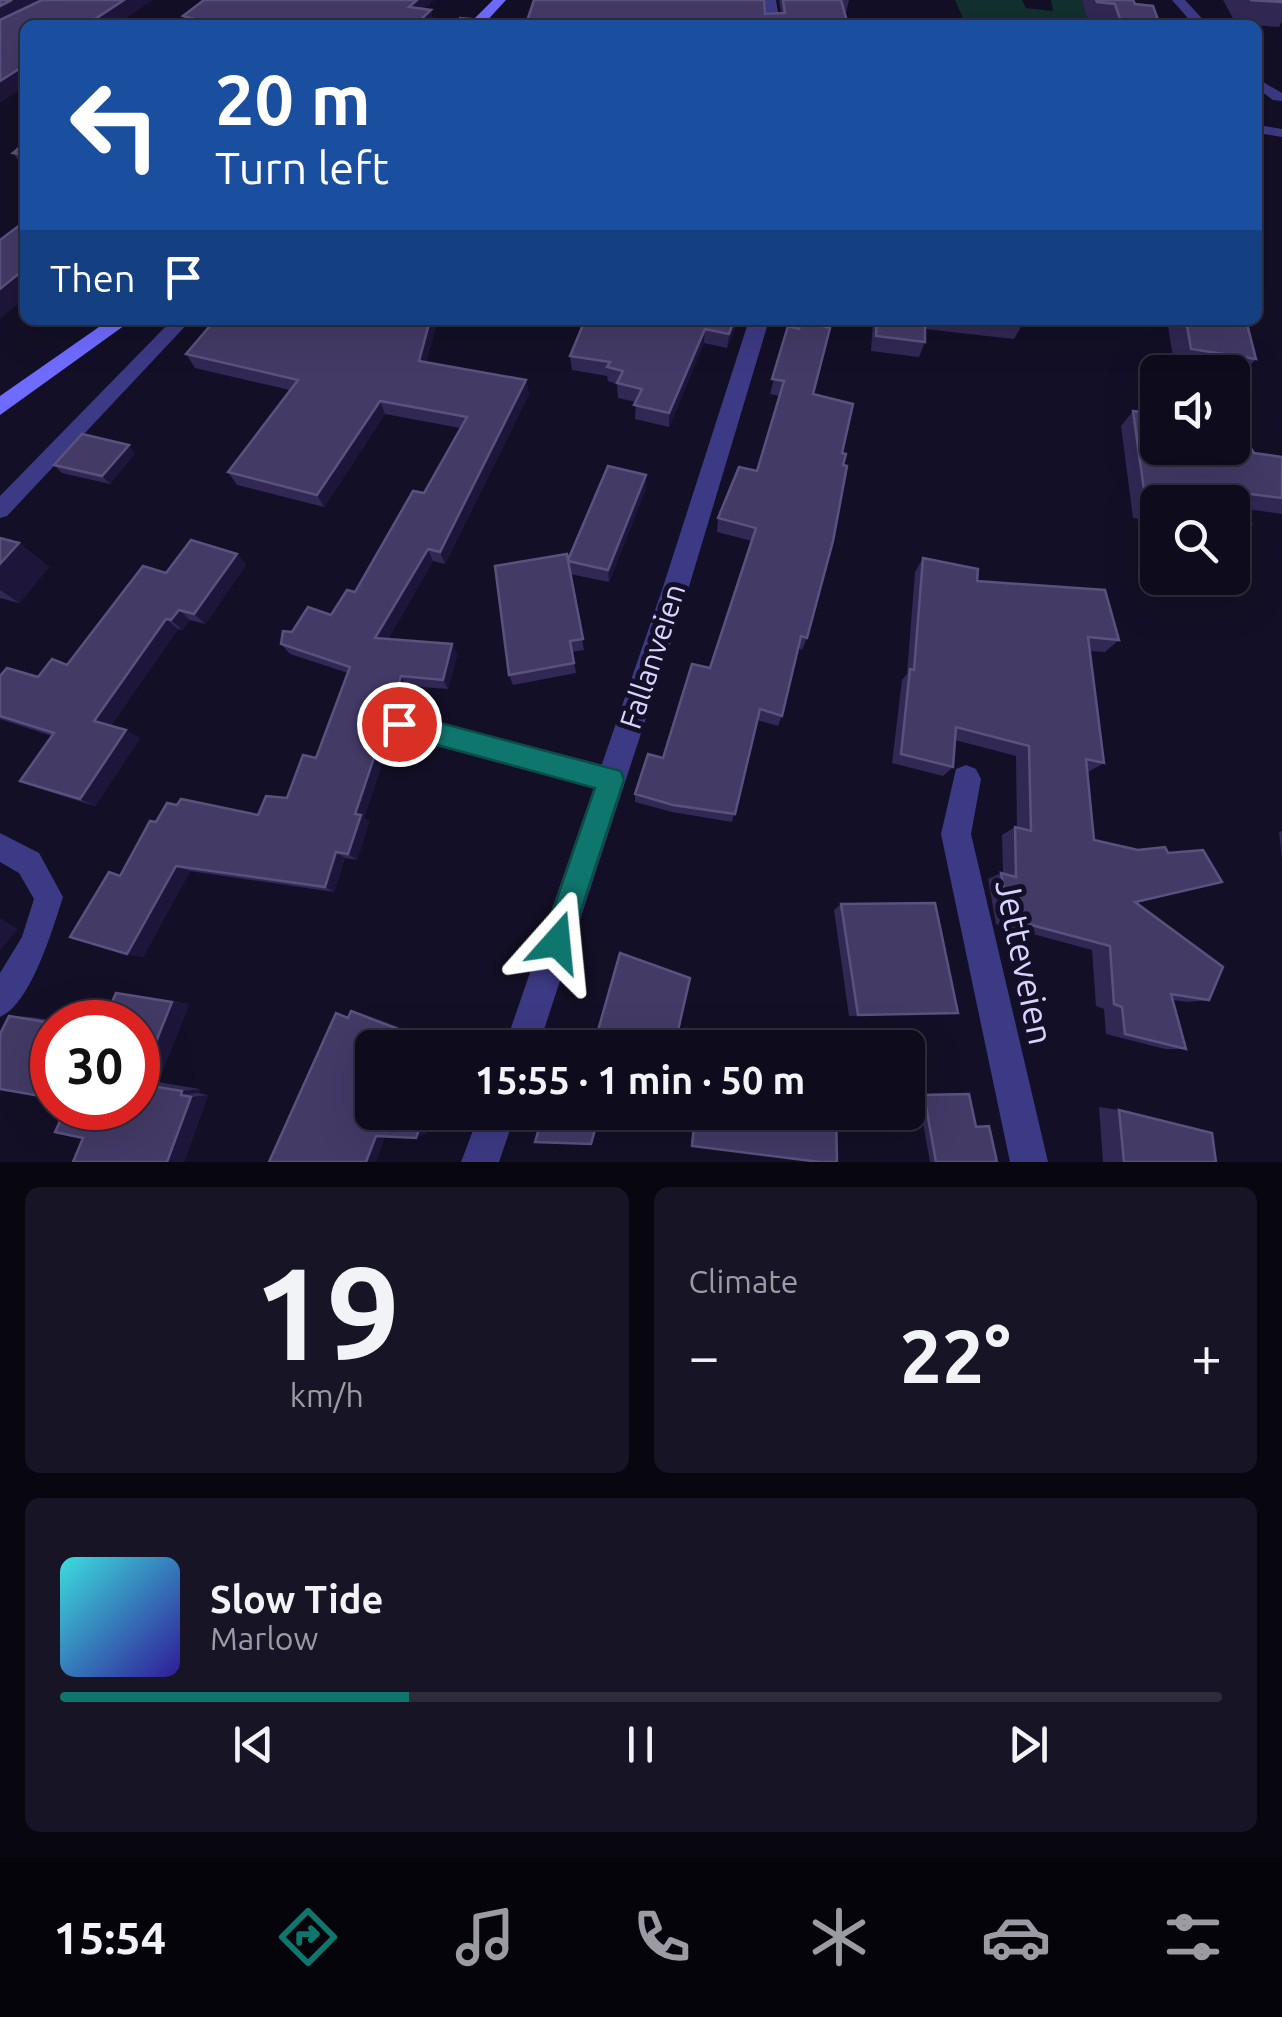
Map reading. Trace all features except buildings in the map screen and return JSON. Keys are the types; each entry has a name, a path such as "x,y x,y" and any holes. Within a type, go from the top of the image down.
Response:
{"street":[{"path":"481,20 500,0"},
{"path":"1178,0 1196,20"},
{"path":"0,407 115,325"},
{"name":"Fallanveien","path":"527,1030 758,325"},
{"name":"Jetteveien","path":"966,779 956,834 1029,1162"},
{"path":"480,1162 492,1130"}],"lane":[{"path":"0,510 177,325"},
{"path":"399,724 611,780"},
{"path":"0,847 29,864 49,896 34,944 0,1002"}],"green space":[{"path":"955,0 1022,0 1026,8 1053,11 1051,0 1082,0 1087,20 964,20"}],"route":[{"path":"399,724 611,780 557,942"}]}
